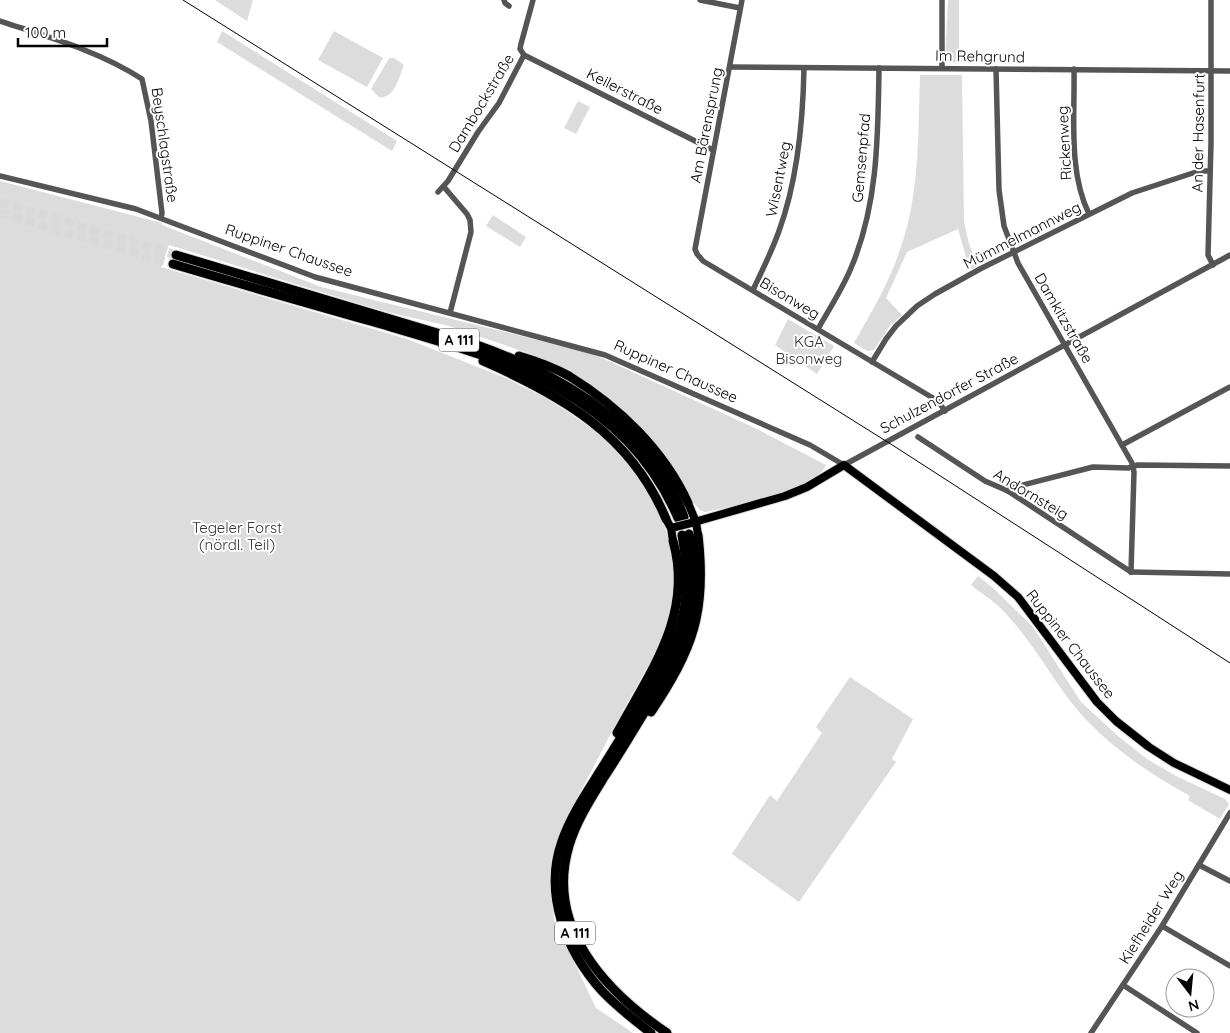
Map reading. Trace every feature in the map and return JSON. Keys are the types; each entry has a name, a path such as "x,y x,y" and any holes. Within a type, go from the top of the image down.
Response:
{"highway":[{"name":"A 111","path":"176,255 507,356 553,378 585,398 611,418 646,451 673,490 682,523"},
{"name":"A 111","path":"173,264 434,340 508,364 534,375 579,402 615,430 644,460 664,489 682,523"},
{"path":"397,321 478,341 542,363 569,376 614,409 645,439 668,468 688,503"},
{"path":"434,340 532,384 586,418 615,442 632,461 654,493 666,519"},
{"name":"A 111","path":"651,1033 614,1004 594,981 573,950 561,920 555,886 556,864 561,843 573,816 587,799 662,684 685,634 694,584 690,534"},
{"path":"587,799 663,650 676,610 679,587 678,563 673,541"},
{"name":"A 111","path":"587,799 565,862 565,894 568,915 583,950 604,980 635,1010 667,1033"}],"main road":[{"name":"Schulzendorfer Straße","path":"682,523 785,496 807,487 844,465"},
{"name":"Ruppiner Chaussee","path":"844,465 994,576 1018,597 1097,702 1116,721 1174,764 1230,790"},
{"path":"673,541 682,523 688,503"},
{"path":"666,519 682,523 690,534"}],"street":[{"path":"504,0 510,6"},
{"name":"Dambockstraße","path":"438,192 444,187 478,132 499,103 524,55 520,49 533,0"},
{"path":"700,0 740,8"},
{"name":"Am Bärensprung","path":"697,254 696,249 713,150 742,0"},
{"path":"942,0 942,68"},
{"name":"An der Hasenfurt","path":"1211,0 1208,255 1213,265"},
{"name":"Beyschlagstraße","path":"0,21 56,39 97,56 142,79 154,141 161,218"},
{"name":"Keilerstraße","path":"524,55 713,150"},
{"name":"Im Rehgrund","path":"730,67 1230,71"},
{"name":"Wisentweg","path":"753,290 780,229 791,191 798,147 804,68"},
{"name":"Gemsenpfad","path":"818,329 840,293 852,266 860,246 870,207 876,157 879,68"},
{"name":"Damkitzstraße","path":"996,69 999,191 1004,226 1014,252 1133,466 1131,572"},
{"name":"Rickenweg","path":"1074,69 1076,170 1081,195 1089,214"},
{"name":"Mümmelmannweg","path":"872,362 896,326 917,306 935,294 1132,193 1199,172 1210,171"},
{"name":"Ruppiner Chaussee","path":"0,176 114,203 161,218 315,277 606,355 810,445 844,465"},
{"path":"444,187 467,214 470,220 471,232 450,313"},
{"name":"Bisonweg","path":"697,254 703,261 938,401 945,411"},
{"name":"Schulzendorfer Straße","path":"844,465 1230,255"},
{"path":"1122,445 1230,387"},
{"name":"Andornsteig","path":"918,437 985,481 1008,491 1131,572"},
{"path":"1008,491 1011,488 1093,467 1142,465 1230,466"},
{"path":"1131,572 1230,574"},
{"name":"Kiefheider Weg","path":"1090,1033 1162,926 1230,813"},
{"path":"1199,865 1230,881"},
{"path":"1162,926 1230,966"},
{"path":"1123,985 1197,1033"}],"green space":[{"path":"215,0 253,0 247,21"},
{"path":"948,0 959,0 959,58 963,62 945,62"},
{"path":"222,31 397,141 392,151 217,42"},
{"path":"334,31 383,58 367,87 318,60"},
{"path":"390,58 394,58 404,65 393,91 389,95 379,97 371,89"},
{"path":"920,75 962,75 964,222 969,244 978,266 972,269 966,257 958,229 907,252 886,298 902,315 889,327 874,350 867,351 854,343 891,274 907,229 917,164"},
{"path":"578,101 590,107 576,134 564,128"},
{"name":"Tegeler Forst (nördl. Teil)","path":"0,181 162,223 162,225 321,287 591,353 755,428 826,465 819,474 790,490 752,502 705,512 700,510 693,502 666,457 626,414 602,393 562,369 525,352 449,326 383,311 169,245 161,267 407,339 508,379 550,400 594,430 617,451 636,473 652,497 665,528 672,555 675,575 673,608 664,637 620,716 555,845 551,862 550,887 554,920 596,1008 633,1033 0,1033"},
{"path":"493,215 526,237 520,247 486,226"},
{"name":"KGA Bisonweg","path":"788,319 834,346 817,374 775,345"},
{"path":"978,576 1033,627 1081,702 1119,737 1147,759 1176,776 1225,799 1229,804 1220,819 1188,800 1190,796 1161,779 1118,749 1080,713 1030,643 1008,616 971,585"},
{"path":"850,677 913,719 892,759 896,762 799,902 732,854 770,795 777,801 822,733 816,727"}],"tunnel":[{"path":"0,202 176,255"},
{"path":"0,213 173,264"}],"tram line":[{"path":"183,0 897,448 1230,663"}]}
